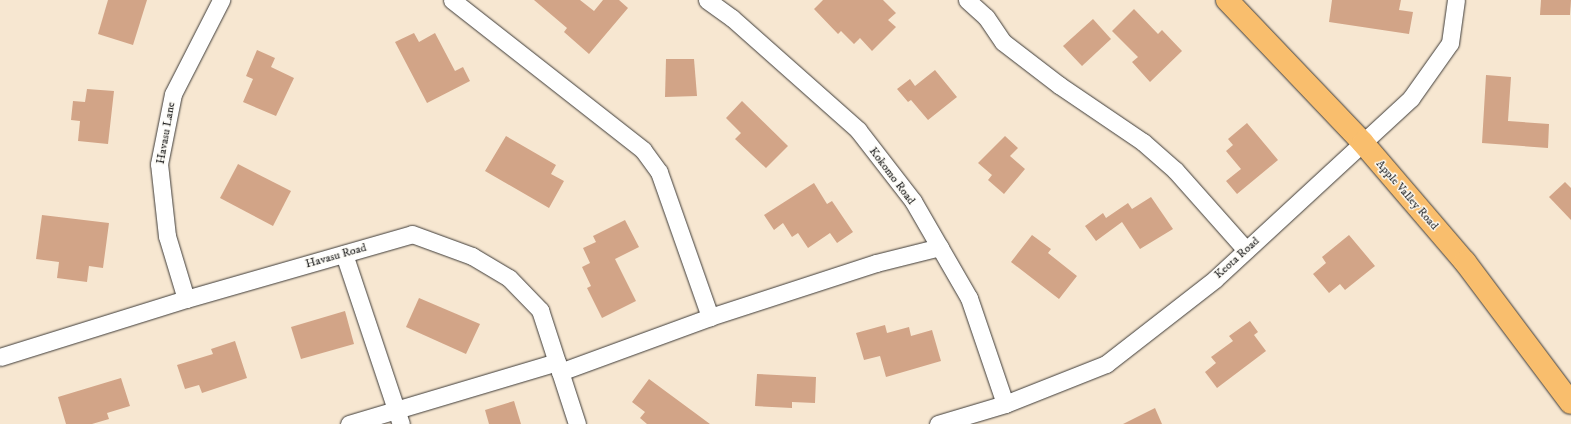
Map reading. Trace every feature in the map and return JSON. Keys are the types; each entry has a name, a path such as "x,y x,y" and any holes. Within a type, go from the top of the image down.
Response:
{"main road":[{"name":"Apple Valley Road","path":"1227,0 1363,143 1465,262 1571,403"}],"street":[{"name":"Havasu Lane","path":"186,299 167,236 159,164 173,94 221,0"},
{"path":"452,0 643,150 659,172 710,317"},
{"name":"Kokomo Road","path":"707,0 732,18 858,130 913,201 969,298 1005,404"},
{"path":"967,0 986,17 1003,42 1059,85 1143,142 1170,165 1202,198 1246,250"},
{"name":"Keota Road","path":"938,424 1005,404 1106,364 1214,279 1411,98 1450,43 1456,0"},
{"name":"Havasu Road","path":"0,357 186,299 412,234 472,256 509,278 540,310 577,424"},
{"path":"349,424 399,417 558,367 876,263 940,247"},
{"path":"344,254 399,417"}],"building":[{"path":"108,0 147,0 133,45 98,34"},
{"path":"534,0 580,0 594,11 603,0 619,0 628,8 589,54 564,32 567,28"},
{"path":"823,0 883,0 896,13 888,20 896,27 872,51 860,38 854,44 841,31 838,34 814,9"},
{"path":"1332,0 1401,0 1399,10 1413,12 1409,34 1329,22"},
{"path":"1541,0 1571,0 1570,15 1540,15"},
{"path":"1134,9 1158,34 1162,30 1182,51 1150,82 1132,62 1138,57 1112,31"},
{"path":"1093,19 1111,39 1082,66 1063,46"},
{"path":"414,33 419,42 435,33 455,71 463,67 470,81 427,103 395,42"},
{"path":"257,50 275,58 271,67 294,78 276,116 243,102 253,79 246,76"},
{"path":"666,59 694,59 697,96 665,97"},
{"path":"935,70 957,97 928,120 911,100 908,102 897,89 910,79 915,86"},
{"path":"1486,75 1511,77 1508,121 1549,124 1548,148 1482,143"},
{"path":"87,89 114,91 108,144 78,141 80,121 71,120 73,101 85,102"},
{"path":"742,101 788,146 766,168 735,139 741,133 726,118"},
{"path":"1247,123 1278,160 1237,194 1226,181 1241,169 1226,151 1233,145 1228,139"},
{"path":"506,136 556,165 551,174 564,181 549,208 485,171"},
{"path":"1005,136 1018,148 1010,156 1025,169 1004,194 988,180 992,175 978,163"},
{"path":"238,164 291,191 273,226 220,198"},
{"path":"1565,182 1571,188 1571,220 1549,197"},
{"path":"814,183 827,204 832,201 853,232 837,243 830,233 808,248 798,233 792,237 783,223 774,230 764,215"},
{"path":"1151,197 1173,229 1140,249 1122,222 1096,241 1085,226 1103,213 1106,218 1128,203 1132,209"},
{"path":"42,215 109,223 103,268 89,266 87,282 57,278 59,262 36,259"},
{"path":"625,220 639,247 615,259 636,301 602,318 587,288 591,286 582,267 590,263 583,248 596,242 593,236"},
{"path":"1032,235 1051,249 1048,253 1077,276 1059,299 1011,262"},
{"path":"1349,235 1375,266 1345,290 1340,284 1329,293 1313,274 1326,263 1322,257"},
{"path":"419,298 480,324 466,354 406,327"},
{"path":"345,311 354,344 301,359 291,327"},
{"path":"1250,321 1258,332 1254,335 1266,351 1217,388 1205,372 1216,363 1211,357 1233,341 1229,336"},
{"path":"885,325 887,333 909,327 911,336 932,330 941,361 886,377 880,356 864,360 856,333"},
{"path":"235,341 247,378 202,393 199,385 185,389 177,365 213,354 211,349"},
{"path":"757,374 816,377 815,403 792,402 792,408 755,406"},
{"path":"121,378 130,406 107,413 109,419 92,424 66,424 58,397"},
{"path":"649,379 710,424 647,424 640,418 645,412 632,402"},
{"path":"514,401 521,424 489,424 485,410"},
{"path":"1155,408 1162,424 1123,424"}]}
